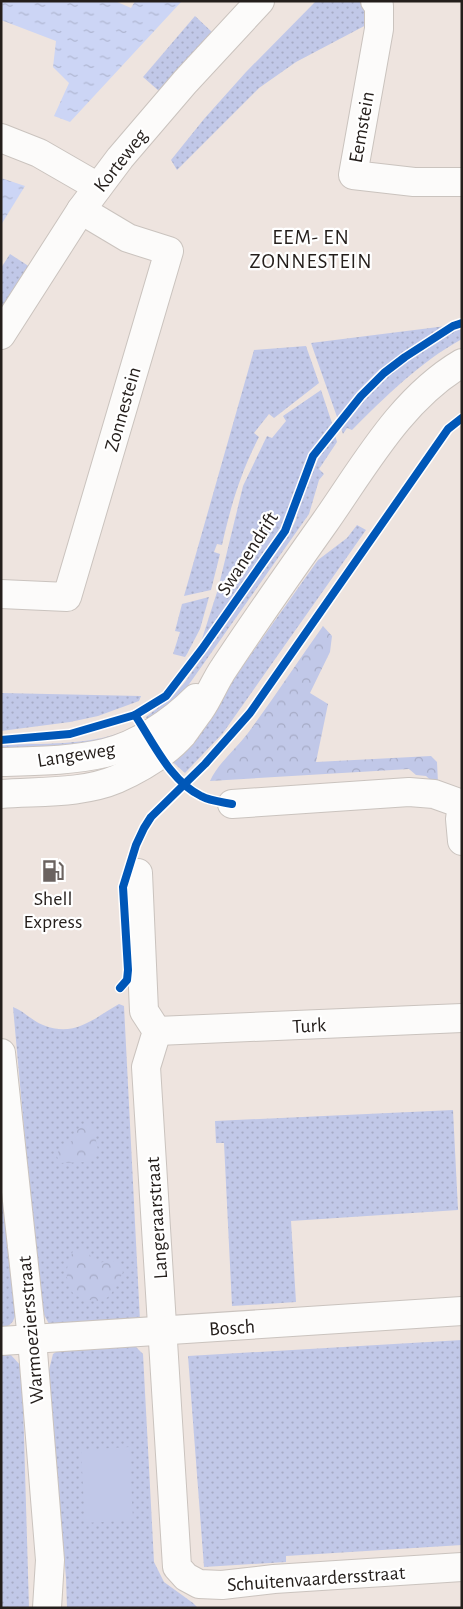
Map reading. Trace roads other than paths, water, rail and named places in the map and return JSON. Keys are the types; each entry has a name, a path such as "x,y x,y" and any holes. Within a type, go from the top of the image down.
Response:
{"street":[{"name":"Korteweg","path":"1,335 98,187 185,82 260,1"},
{"name":"Eemstein","path":"375,1 379,6 379,29 353,176 414,182 462,182"},
{"path":"1,138 39,152 98,187"},
{"name":"Zonnestein","path":"1,594 67,597 169,251 128,238 82,210"},
{"path":"222,669 359,472 402,415 424,390 462,363"},
{"name":"Langeweg","path":"1,762 69,759 105,753 124,746 148,734 183,711 222,669"},
{"name":"Langeweg","path":"1,794 93,788 117,779 139,767 159,754 182,735 200,709 222,669"},
{"path":"232,804 409,792 434,794 462,804 460,819 462,841"},
{"path":"138,873 144,1011 157,1031"},
{"name":"Turk","path":"157,1031 462,1018"},
{"name":"Langeraarstraat","path":"157,1031 146,1068 177,1567"},
{"name":"Warmoeziersstraat","path":"1,1053 32,1339 50,1560 47,1608"},
{"name":"Bosch","path":"1,1341 163,1332 462,1311"},
{"name":"Schuitenvaardersstraat","path":"177,1567 186,1577 199,1584 222,1585 274,1579 462,1567"}],"water":[{"path":"1,1 115,1 131,8 135,1 182,1 70,122 54,116 69,83 53,67 56,41 1,20"},
{"path":"1,178 25,186 1,225"}],"place":[{"name":"Shell Express","path":"53,871"}],"district":[{"name":"EEM- EN ZONNESTEIN","path":"311,249"}]}
